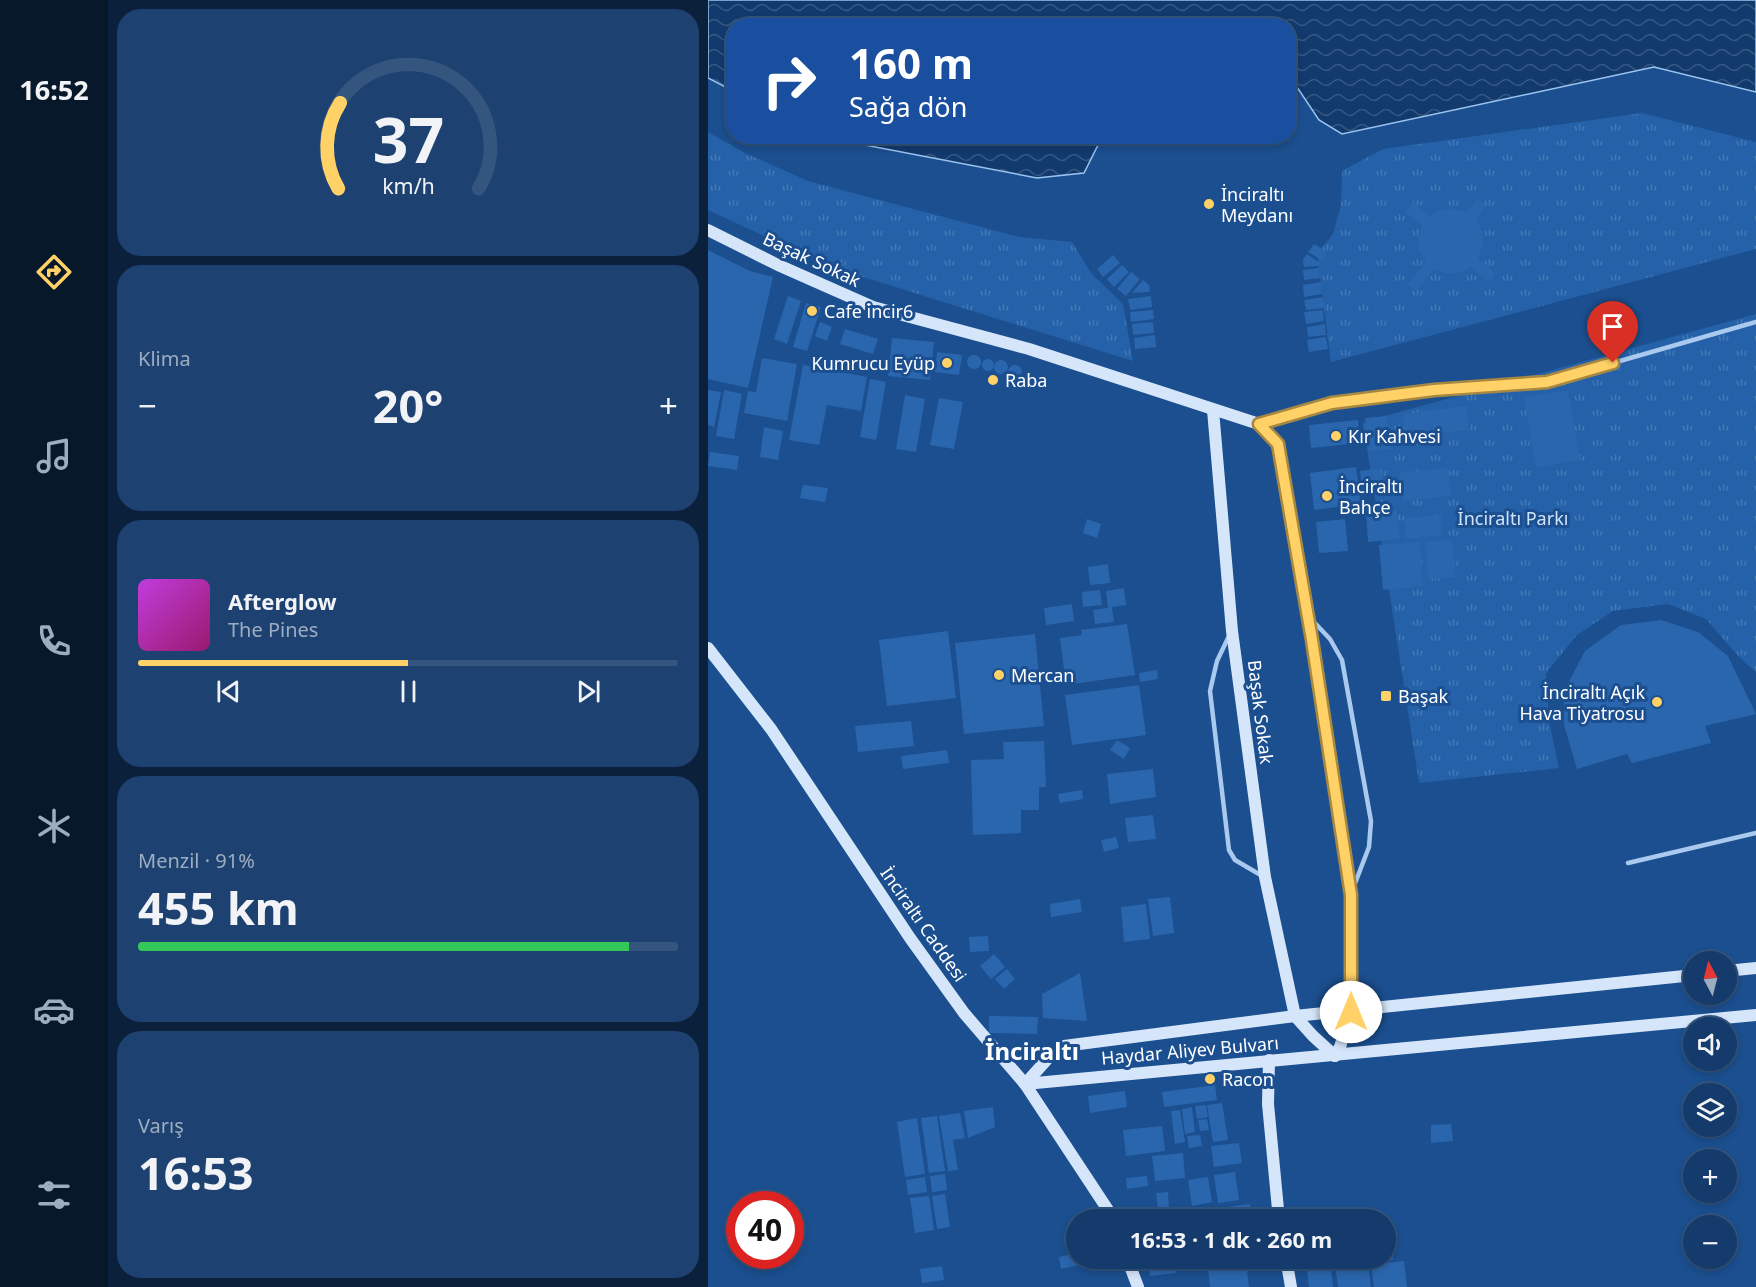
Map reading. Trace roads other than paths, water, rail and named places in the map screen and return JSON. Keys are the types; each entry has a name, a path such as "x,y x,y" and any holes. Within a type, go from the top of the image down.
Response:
{"street":[{"name":"Başak Sokak","path":"708,230 778,265 873,307 1029,349 1259,424"},
{"name":"Başak Sokak","path":"1212,410 1233,631 1265,877 1295,1016"},
{"path":"1259,424 1278,444 1309,618 1351,895 1351,1012 1335,1056 1295,1016"},
{"name":"İnciraltı Caddesi","path":"708,648 771,729 910,938 964,1013 1025,1084 1107,1209"},
{"path":"1737,970 1756,968"},
{"name":"Haydar Aliyev Bulvarı","path":"1025,1084 1050,1055 1064,1046 1295,1016 1683,976"},
{"name":"Haydar Aliyev Bulvarı","path":"1025,1084 1756,1015"},
{"path":"1269,1060 1268,1104 1278,1209"},
{"path":"1131,1269 1138,1287"},
{"path":"1288,1269 1291,1287"}],"lane":[{"path":"1259,424 1332,403 1434,390 1547,382 1756,322"},
{"path":"1309,618 1330,639 1342,660 1371,821 1369,847 1351,895"},
{"path":"1233,631 1217,661 1210,691 1229,850 1235,860 1265,877"},
{"path":"1628,863 1756,833"}],"water":[{"path":"708,0 1756,0 1756,92 1654,67 1342,134 1319,120 1296,86 1296,18 726,18 726,87 708,78"},
{"path":"860,144 1098,144 1084,173 1037,178"}],"place":[{"name":"İnciraltı Meydanı","path":"1209,204"},
{"name":"Cafe incir6","path":"812,311"},
{"name":"Kumrucu Eyüp","path":"947,363"},
{"name":"Raba","path":"993,380"},
{"name":"Kır Kahvesi","path":"1336,436"},
{"name":"İnciraltı Bahçe","path":"1327,496"},
{"name":"Mercan","path":"999,675"},
{"name":"Başak","path":"1386,696"},
{"name":"İnciraltı Açık Hava Tiyatrosu","path":"1657,702"},
{"name":"Racon","path":"1210,1079"}],"district":[{"name":"İnciraltı","path":"1032,1050"}],"park label":[{"name":"İnciraltı Parkı","path":"1513,518"}]}
